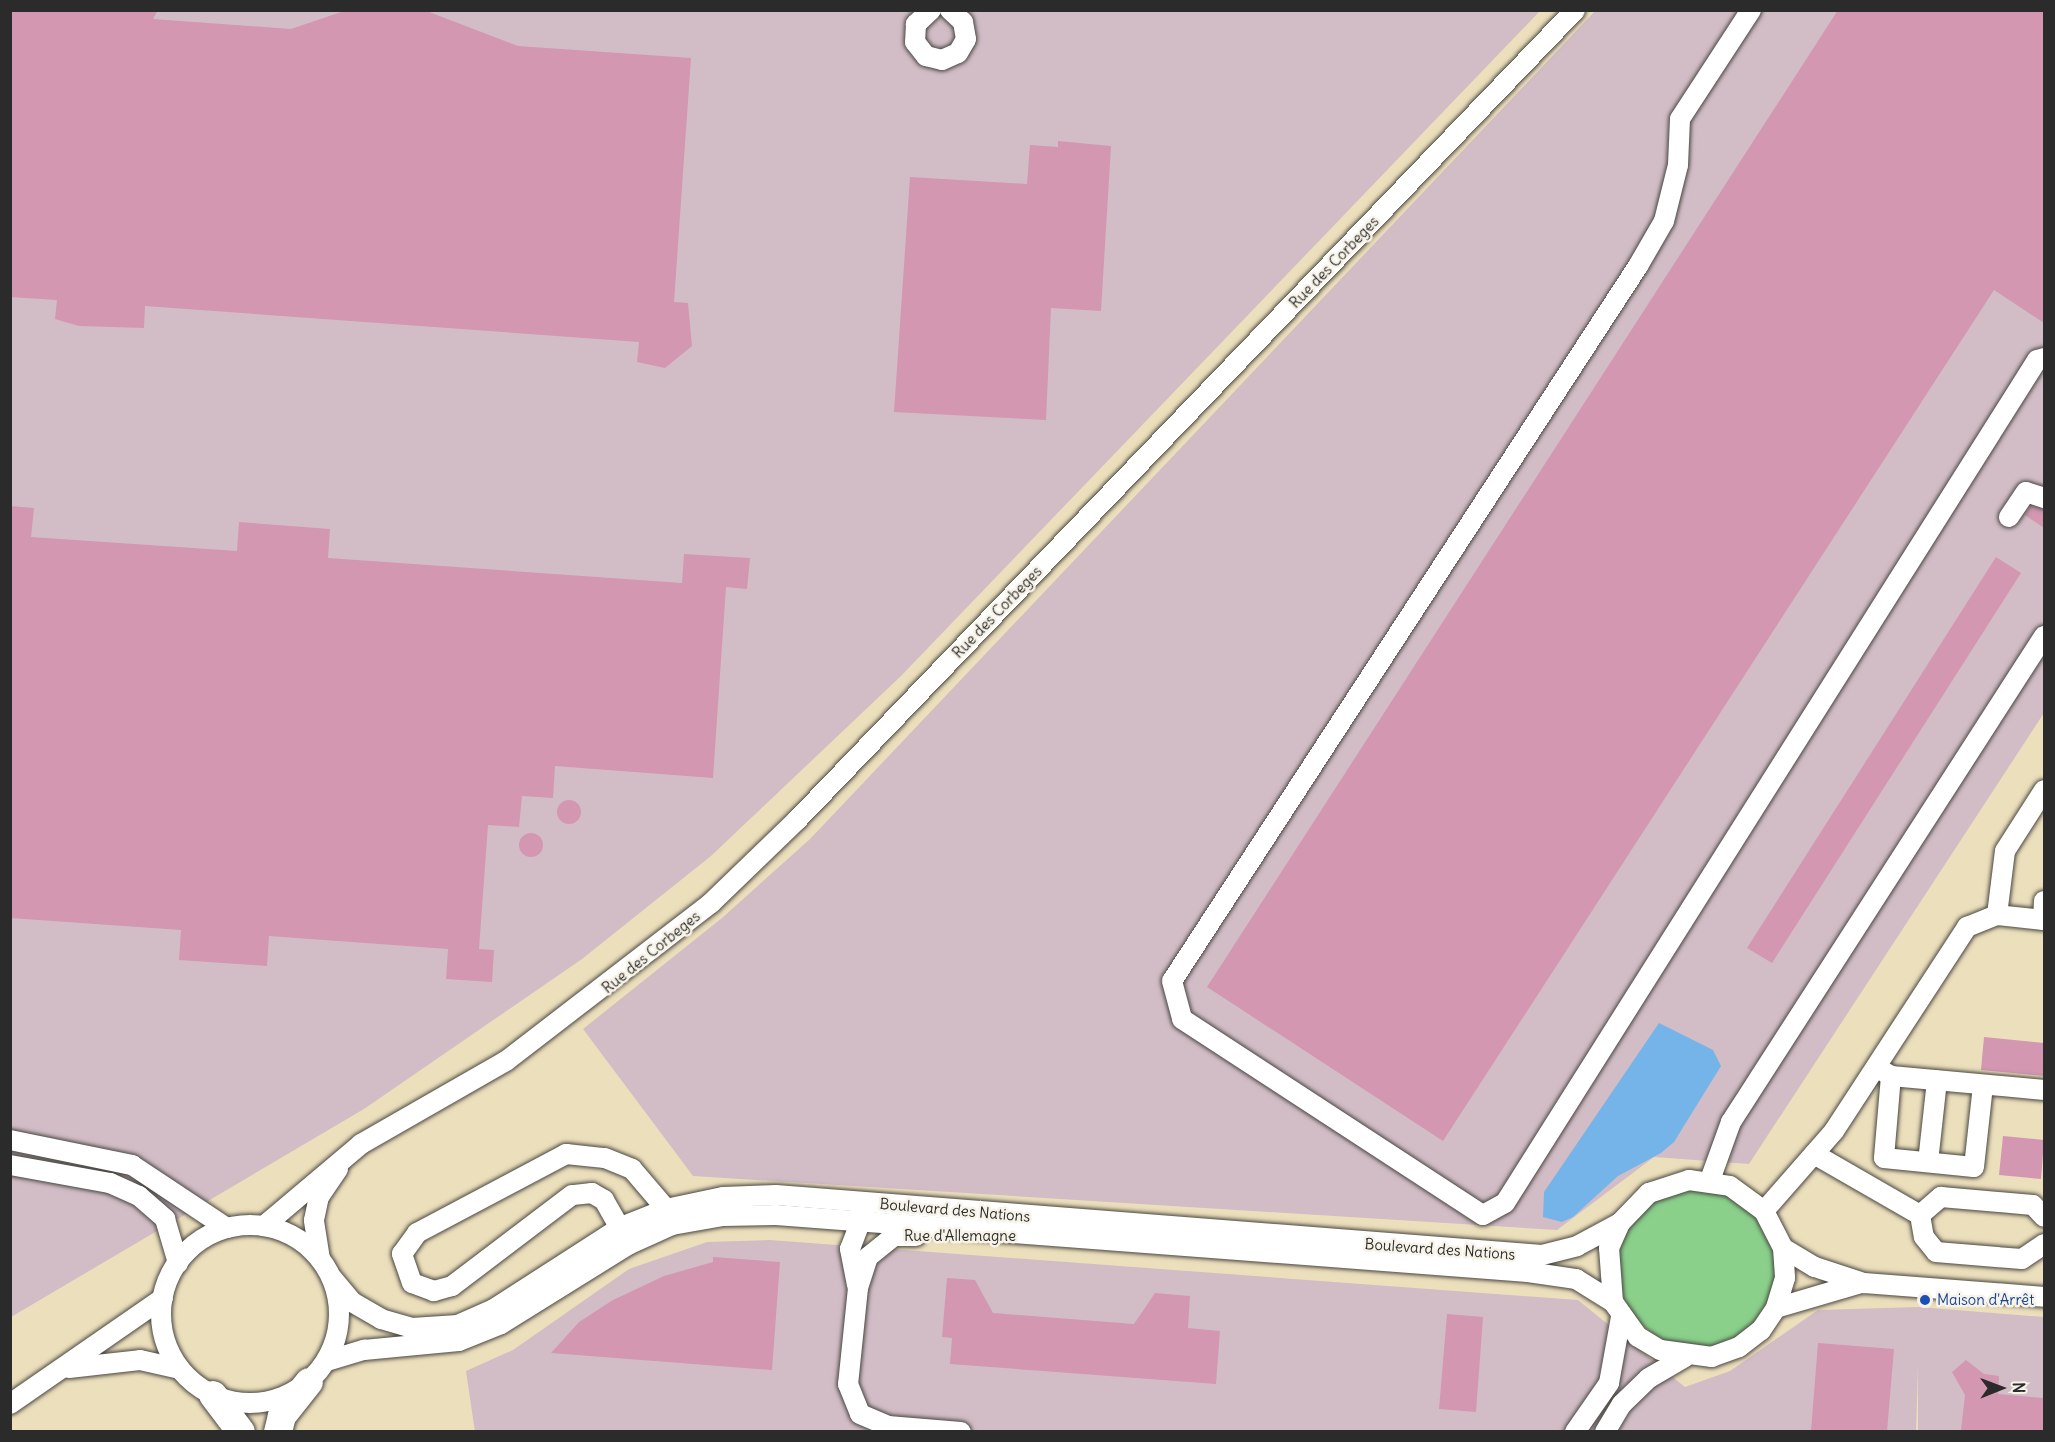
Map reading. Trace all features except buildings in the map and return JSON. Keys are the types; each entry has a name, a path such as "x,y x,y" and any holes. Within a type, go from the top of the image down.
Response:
{"highway":[{"path":"278,1431 282,1416 318,1371"},
{"path":"213,1395 242,1431"}],"street":[{"path":"920,13 915,42 926,56 942,60 958,53 966,39 963,22 950,10"},
{"name":"Rue des Corbeges","path":"264,1226 361,1144 506,1061 711,903 798,820 1575,10"},
{"path":"1751,10 1680,119 1678,165 1664,221 1638,266 1172,981 1182,1019 1483,1215 1506,1203 2037,360 2044,358"},
{"path":"2009,517 2026,492 2044,498"},
{"path":"1710,1180 1731,1122 2044,636"},
{"path":"1997,915 2005,851 2044,790"},
{"path":"1764,1211 1883,1072 1967,927 1997,915 2044,914"},
{"path":"1883,1072 1937,1080 2044,1090"},
{"path":"1883,1072 1884,1158 1974,1167 1983,1085"},
{"path":"1928,1162 1937,1080"},
{"path":"10,1140 132,1165 227,1228"},
{"name":"Rue des Corbeges","path":"320,1259 314,1220 319,1197 361,1144"},
{"path":"628,1245 621,1227 604,1200 592,1193 572,1195 452,1286 434,1291 412,1283 402,1254 417,1233 566,1154 605,1158 632,1169 666,1209"},
{"path":"1814,1154 1920,1215 1924,1236 1936,1252 2022,1259 2044,1244"},
{"path":"10,1165 110,1182 139,1196 165,1219 178,1263"},
{"path":"1575,1431 1610,1383 1617,1310 1610,1248 1620,1223 1633,1206 1668,1184 1710,1180 1748,1196 1764,1211 1783,1248 1785,1278 1776,1308 1761,1330 1739,1347 1712,1356 1685,1357 1653,1346 1617,1310"},
{"name":"Boulevard des Nations","path":"332,1278 352,1302 381,1319 412,1328 458,1325 494,1309 621,1227 666,1209 723,1197 776,1195 1542,1255 1577,1246 1620,1223"},
{"path":"1920,1215 1941,1197 2033,1205 2044,1217"},
{"name":"Rue d'Allemagne","path":"858,1288 849,1249 865,1210 969,1219 1022,1215"},
{"name":"Boulevard des Nations","path":"318,1371 364,1350 459,1341 501,1324 628,1245 672,1225 723,1216 860,1221 1528,1272 1576,1279 1617,1310"},
{"path":"264,1226 304,1244 320,1259 332,1278 339,1320 318,1371 263,1402 213,1395 180,1369 168,1347 163,1298 178,1263 208,1236 227,1228 264,1226"},
{"name":"Rue d'Allemagne","path":"961,1431 888,1426 860,1414 848,1383 858,1288 868,1257 894,1236 1056,1236"},
{"path":"1783,1248 1815,1267 1864,1283 2044,1297"},
{"path":"1776,1308 1864,1283"},
{"path":"10,1404 163,1298"},
{"path":"1605,1431 1622,1404 1649,1378 1685,1357"},
{"path":"50,1375 110,1359 180,1369"}],"shaded area":[{"path":"10,11 1540,11 901,676 711,856 582,959 364,1109 11,1317"},
{"path":"1595,11 2044,11 2044,713 1749,1164 1654,1157 1557,1230 693,1176 583,1029 722,918 810,839"},
{"path":"770,1240 1578,1300 1685,1387 1730,1371 1818,1310 1918,1307 2044,1317 2044,1431 1918,1431 1918,1367 1916,1432 475,1432 466,1371 513,1350 629,1269 707,1242"}],"green space":[{"path":"1697,1189 1727,1195 1753,1212 1770,1238 1776,1268 1770,1298 1753,1324 1727,1341 1697,1347 1667,1341 1641,1324 1624,1298 1618,1268 1624,1238 1641,1212 1667,1195"}],"water":[{"path":"1659,1023 1713,1050 1721,1066 1674,1142 1661,1153 1618,1176 1573,1217 1562,1222 1543,1217 1544,1192"}],"place":[{"name":"Maison d'Arrêt","path":"1925,1300"}]}
